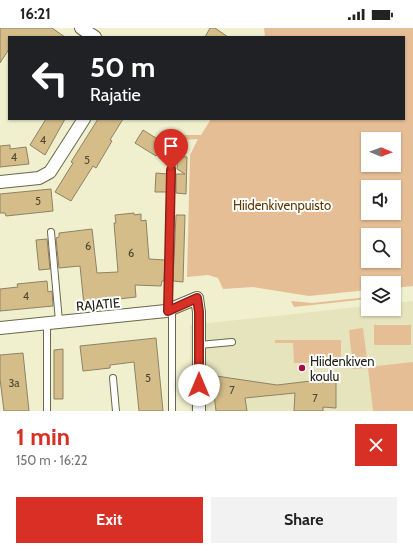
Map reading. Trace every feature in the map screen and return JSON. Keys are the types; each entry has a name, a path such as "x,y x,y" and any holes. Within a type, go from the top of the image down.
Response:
{"street":[{"path":"81,28 93,36"},
{"path":"0,182 39,178 50,172 83,120"},
{"name":"RAJATIE","path":"0,328 170,310 197,298 199,312 199,345"},
{"path":"199,345 199,411"}],"lane":[{"path":"172,157 170,310 172,411"},
{"path":"47,411 53,322 51,232"},
{"path":"199,345 232,342"},
{"path":"113,378 116,411"}],"shaded area":[{"name":"Hiidenkiven koulu","path":"413,301 413,411 190,411 190,325 361,307 361,316 401,316 401,302"}],"green space":[{"name":"Hiidenkivenpuisto","path":"264,28 413,28 413,286 401,287 401,276 361,276 361,291 309,296 253,287 223,289 218,278 208,275 187,277 190,155 198,139 185,140 175,135 201,135 210,120 405,120 405,36 265,36"},
{"path":"361,298 361,300 294,307 291,301 312,303"},
{"path":"374,325 411,325 411,345 374,345"},
{"path":"363,328 368,367 413,362 413,411 373,411 368,368 353,369 349,330"},
{"path":"275,340 341,340 341,362 294,363 293,343 275,343"}],"building":[{"path":"0,28 52,28 64,36 8,36 8,51 0,63"},
{"path":"210,28 215,28 227,36 206,36"},
{"path":"45,120 64,120 45,155 30,145"},
{"path":"97,120 122,120 110,140 112,141 96,168 93,166 71,201 55,192 73,163 71,162"},
{"path":"143,130 164,143 156,156 135,143"},
{"path":"10,145 10,149 26,147 29,164 0,167 0,146"},
{"path":"178,156 187,157 186,194 176,193 176,174 185,174 177,169"},
{"path":"156,173 167,174 167,192 155,192"},
{"path":"51,189 53,211 6,216 5,213 0,213 0,194"},
{"path":"134,213 134,215 141,214 141,221 146,220 149,259 165,260 164,281 162,281 161,286 135,285 136,297 110,300 110,303 84,305 80,266 59,268 56,238 59,237 59,233 92,229 97,273 118,272 114,223 116,223 115,215"},
{"path":"176,215 185,215 183,282 173,281"},
{"path":"47,239 50,269 39,270 36,240"},
{"path":"47,281 48,292 52,291 53,306 0,311 0,289 18,287 17,284"},
{"path":"156,338 163,411 139,411 134,362 110,365 110,368 83,371 80,346"},
{"path":"63,349 63,399 54,399 54,350"},
{"path":"23,353 29,411 4,411 0,379 0,355"},
{"path":"216,376 277,385 336,378 336,408 323,407 323,411 294,411 295,393 245,398 247,411 216,411 212,377"}],"place":[{"name":"Hiidenkiven koulu","path":"302,368"}],"route":[{"path":"171,170 168,311 197,298 199,312 199,385"}]}
